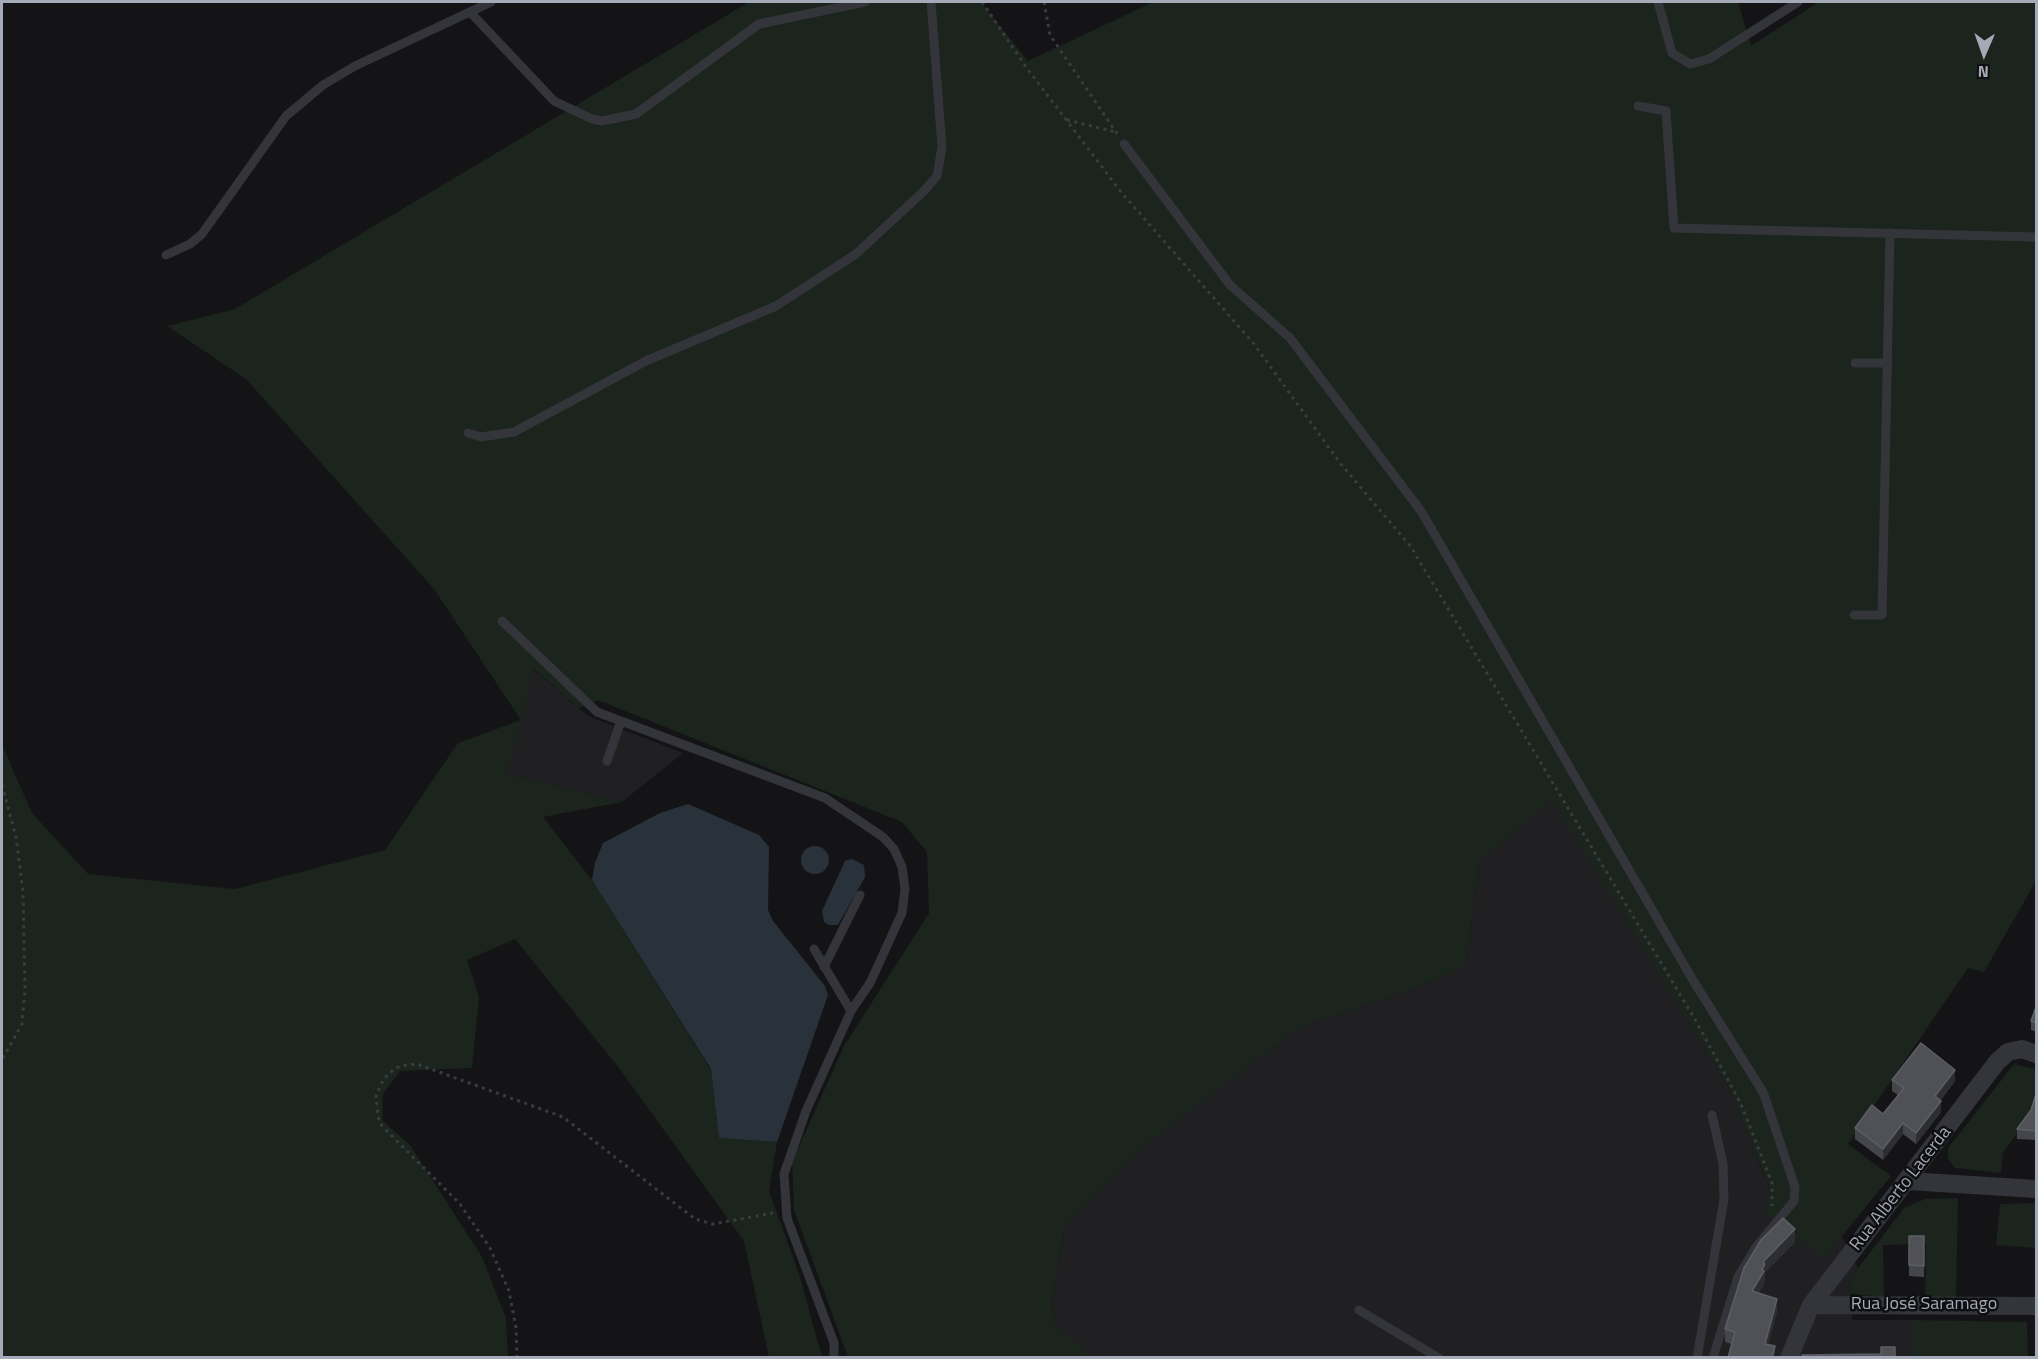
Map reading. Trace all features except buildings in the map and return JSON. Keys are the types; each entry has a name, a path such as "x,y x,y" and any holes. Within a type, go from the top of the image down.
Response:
{"street":[{"name":"Rua Alberto Lacerda","path":"1789,1358 1811,1305 1997,1062 2008,1052 2022,1049 2037,1054"},
{"path":"1908,1181 2037,1189"},
{"name":"Rua José Saramago","path":"1811,1305 2037,1305"}],"lane":[{"path":"166,255 190,244 202,234 286,116 323,85 355,66 491,2"},
{"path":"471,12 554,101 592,119 602,121 636,114 759,24 865,2"},
{"path":"468,433 481,436 514,432 646,361 777,306 856,254 908,206 937,176 941,160 931,2"},
{"path":"1658,2 1672,52 1690,64 1709,58 1798,2"},
{"path":"1638,106 1666,111 1674,228 2037,237"},
{"path":"1124,144 1230,285 1290,338 1421,511 1694,982 1763,1092 1795,1187 1790,1208 1756,1247 1738,1277 1713,1358"},
{"path":"1854,615 1882,615 1890,233"},
{"path":"1855,363 1888,363"},
{"path":"502,621 597,712 825,798 883,837 894,849 902,867 905,889 902,913 870,983 851,1011 806,1111 784,1174 787,1211 834,1343 834,1358"},
{"path":"607,760 621,721"},
{"path":"824,967 860,895"},
{"path":"814,949 851,1011"},
{"path":"1696,1358 1724,1199 1723,1164 1712,1115"},
{"path":"1359,1310 1438,1358"}],"path":[{"path":"982,2 1026,68 1121,192 1254,344 1340,464 1411,547 1696,1022 1741,1104 1772,1183 1772,1203 1766,1235"},
{"path":"1044,2 1050,35 1124,144"},
{"path":"1066,119 1116,132"},
{"path":"2,785 16,837 23,892 25,942 22,1024 2,1060"},
{"path":"517,1358 516,1328 509,1291 490,1248 460,1204 382,1125 378,1117 376,1096 388,1074 400,1066 417,1064 563,1117 695,1219 713,1224 787,1211"}],"shaded area":[{"path":"749,2 981,2 1028,61 1153,2 1738,2 1751,46 1819,2 2036,2 2036,881 1984,972 1968,968 1848,1144 1891,1176 1824,1258 1764,1214 1769,1187 1730,1090 1552,800 1479,862 1466,966 1416,988 1301,1027 1146,1144 1065,1225 1052,1299 1054,1324 1094,1357 848,1357 794,1210 792,1162 844,1046 929,913 927,852 902,822 598,700 579,708 533,668 521,720 434,589 246,379 167,326 235,309"},
{"path":"1153,2 1667,100 1819,2 2036,2 1818,1189 1858,1268 1849,1280 1852,1320 1911,1320 1911,1357 1094,1358 1054,1324 1052,1299 1065,1225 1146,1144 1301,1027 1416,988 1466,966 1479,862 1552,799 1730,1090 1769,1188 1816,1189"},
{"path":"532,668 588,716 683,753 622,802 506,774"},
{"path":"521,720 506,774 622,802 543,817 592,880 711,1070 719,1138 777,1142 769,1191 800,1277 822,1357 769,1357 744,1241 619,1068 515,939 467,960 479,997 472,1068 400,1071 383,1094 382,1120 410,1145 482,1257 506,1318 508,1357 2,1357 2,745 32,813 88,874 235,889 385,850 458,743"},
{"path":"688,804 759,835 769,847 768,910 773,921 825,986 828,995 777,1142 719,1138 711,1069 592,880 595,863 603,843 660,813"},
{"path":"815,846 825,850 829,860 825,870 815,874 805,870 801,860 805,850"},
{"path":"852,859 864,865 865,877 838,925 829,925 824,922 822,911 845,861"},
{"path":"2014,1064 2036,1069 2036,1091 2027,1120 2003,1153 2001,1173 1955,1168 1948,1159 1948,1148"},
{"path":"1958,1198 1956,1299 1925,1298 1926,1244 1883,1245 1884,1297 1850,1294 1849,1280 1904,1208 1925,1199"},
{"path":"2036,1203 2036,1248 1996,1245 2000,1204"},
{"path":"1911,1320 2027,1322 2028,1357 1911,1357"}]}
